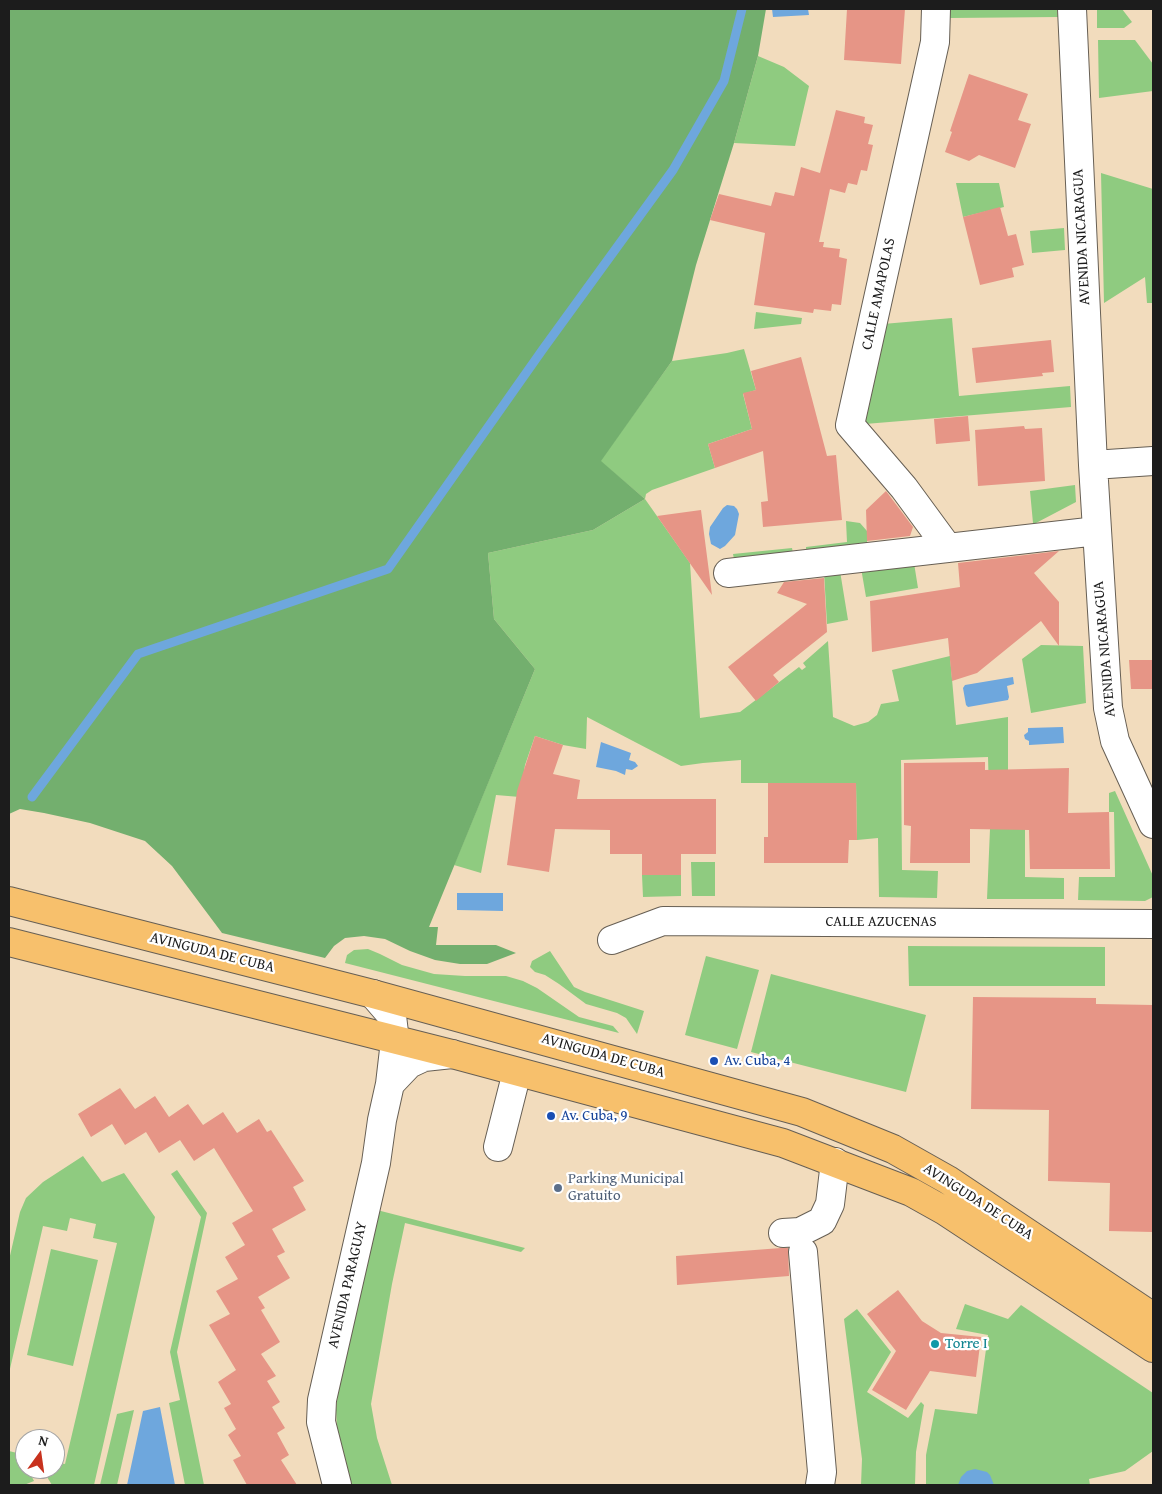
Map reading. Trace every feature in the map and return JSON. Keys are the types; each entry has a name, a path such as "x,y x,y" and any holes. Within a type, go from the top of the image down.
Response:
{"main road":[{"name":"AVINGUDA DE CUBA","path":"9,901 373,994 802,1112 893,1149 948,1180 1153,1317"},
{"name":"AVINGUDA DE CUBA","path":"9,942 452,1054 783,1143 911,1192 945,1211 1153,1348"}],"street":[{"name":"CALLE AMAPOLAS","path":"936,9 935,42 850,425 904,488 948,548"},
{"name":"AVENIDA NICARAGUA","path":"1072,9 1093,465 1108,708 1116,741 1153,824"},
{"path":"1093,465 1153,461"},
{"path":"728,573 1097,531"},
{"name":"CALLE AZUCENAS","path":"612,940 663,921 1153,924"},
{"name":"AVENIDA PARAGUAY","path":"337,1485 320,1422 322,1400 376,1163 382,1120 390,1084 395,1040 392,1016 373,994"},
{"path":"390,1084 409,1064 424,1057 452,1054"},
{"path":"498,1147 517,1072"},
{"path":"783,1232 800,1232 822,1221 830,1204 835,1162"},
{"path":"803,1252 822,1472 820,1485"}],"green space":[{"path":"9,9 766,9 758,56 734,143 696,265 672,361 601,461 645,499 593,530 488,553 494,619 535,669 429,927 438,927 436,945 496,945 516,953 487,964 460,964 435,960 385,939 364,936 345,938 334,946 325,958 222,933 172,866 145,841 90,823 44,813 20,809 9,814"},
{"path":"947,9 1057,9 1058,17 947,18"},
{"path":"1097,9 1122,9 1132,22 1124,28 1097,28"},
{"path":"1098,40 1135,40 1153,64 1153,91 1099,98"},
{"path":"758,56 784,67 809,86 795,146 734,143"},
{"path":"1101,173 1153,189 1153,303 1147,303 1145,277 1104,303"},
{"path":"956,183 999,183 1004,207 963,217"},
{"path":"1064,228 1065,250 1032,253 1030,231"},
{"path":"756,312 802,318 801,324 754,329"},
{"path":"952,318 959,396 1070,386 1071,407 865,424 869,387 883,324"},
{"path":"744,349 756,390 743,394 752,429 708,444 715,468 652,490 646,494 645,499 600,461 672,361"},
{"path":"1075,485 1076,502 1033,523 1030,491"},
{"path":"645,499 690,563 700,718 740,712 799,667 802,670 806,667 803,663 828,641 833,717 854,726 868,722 877,715 881,704 899,701 892,670 950,656 956,725 1008,717 1008,777 1025,813 1025,877 1064,878 1064,899 987,899 990,829 988,757 901,760 902,870 938,871 937,898 879,897 878,838 857,840 856,783 741,783 741,760 681,766 587,717 586,749 563,745 535,736 525,765 520,797 496,795 481,873 454,865 535,669 494,619 488,553 593,530"},
{"path":"846,521 860,523 867,531 867,546 806,552 806,547 847,542"},
{"path":"792,548 793,553 734,559 733,554"},
{"path":"914,563 918,588 866,597 861,568"},
{"path":"840,571 848,620 827,624 824,572"},
{"path":"1041,645 1083,646 1086,703 1031,713 1022,659"},
{"path":"1115,791 1153,876 1153,897 1145,901 1078,900 1079,877 1115,877 1114,812 1109,812 1109,793"},
{"path":"691,862 715,862 715,896 692,896"},
{"path":"642,875 681,875 681,896 643,897"},
{"path":"908,946 1105,947 1105,986 909,986"},
{"path":"368,949 402,965 434,974 506,976 523,981 537,988 579,1017 613,1026 619,1033 345,963 347,955 354,950"},
{"path":"550,951 574,987 644,1011 637,1034 626,1018 617,1013 586,1004 559,984 545,975 535,972 530,967 532,961"},
{"path":"706,956 759,970 737,1049 685,1035"},
{"path":"771,974 926,1015 906,1092 751,1052"},
{"path":"83,1156 102,1182 124,1173 155,1217 94,1485 52,1485 48,1479 65,1479 65,1464 117,1243 93,1238 96,1224 70,1218 67,1231 43,1226 9,1373 9,1260 20,1212 26,1198 43,1182"},
{"path":"177,1170 207,1213 177,1352 204,1485 185,1485 169,1403 180,1400 170,1352 201,1217 171,1174"},
{"path":"377,1210 525,1248 521,1252 405,1223 392,1284 371,1404 377,1438 392,1485 349,1485 338,1446 336,1410 340,1377"},
{"path":"51,1249 98,1260 73,1366 27,1355"},
{"path":"965,1304 1008,1319 1021,1305 1153,1393 1153,1451 1125,1471 1089,1479 1090,1485 926,1485 926,1455 935,1409 977,1414 988,1335 956,1329"},
{"path":"857,1309 891,1352 867,1392 908,1418 921,1402 924,1405 916,1452 915,1485 861,1485 862,1459 844,1319"},
{"path":"134,1410 117,1485 100,1485 117,1414"},
{"path":"9,1451 15,1452 15,1479 33,1479 34,1481 24,1485 9,1485"}],"water":[{"path":"772,9 808,9 809,15 773,17"},
{"path":"727,505 734,506 739,514 735,535 720,549 711,544 710,527"},
{"path":"1013,677 1014,684 1007,686 1008,700 968,707 966,705 963,688 965,685"},
{"path":"1063,727 1064,743 1029,745 1029,741 1025,739 1024,735 1028,732 1028,728"},
{"path":"601,742 631,753 629,760 635,762 638,766 632,770 626,769 625,775 596,767"},
{"path":"457,893 503,893 503,911 457,910"},
{"path":"160,1407 175,1485 127,1485 143,1411"},
{"path":"975,1469 987,1472 994,1485 958,1485 961,1477 967,1471"}],"building":[{"path":"847,9 905,9 901,64 844,60"},
{"path":"969,74 1028,94 1018,120 1031,124 1015,168 979,155 969,161 945,152"},
{"path":"836,110 865,117 864,123 873,125 868,144 873,145 867,171 861,170 857,185 848,183 845,193 830,189 819,242 824,242 823,247 840,249 839,257 847,259 841,305 832,304 831,311 814,309 813,313 754,305 765,233 710,220 719,194 771,206 775,192 794,196 801,167 820,173"},
{"path":"1000,207 1008,236 1016,234 1024,265 1012,268 1014,277 980,285 963,217"},
{"path":"1051,340 1054,372 1042,373 1043,376 976,383 972,348"},
{"path":"801,357 827,456 836,455 842,520 763,527 761,502 768,501 763,451 715,468 708,444 752,429 743,393 756,390 751,371"},
{"path":"968,416 970,441 936,444 934,419"},
{"path":"1024,426 1025,429 1042,428 1045,481 978,486 975,430"},
{"path":"886,491 913,527 910,536 867,541 866,510"},
{"path":"701,510 712,595 657,516"},
{"path":"1059,551 1034,573 1059,602 1059,646 1041,621 977,673 952,681 948,638 872,652 870,601 960,587 958,563"},
{"path":"824,578 827,632 773,675 779,682 756,701 728,667 807,604 777,593 784,582"},
{"path":"1129,660 1152,660 1153,689 1131,689"},
{"path":"535,736 563,745 553,774 580,780 577,799 716,799 716,854 681,854 681,875 642,875 642,854 610,854 610,830 555,829 549,872 507,865 517,791"},
{"path":"985,762 985,770 1069,768 1068,813 1109,812 1110,869 1030,869 1029,830 970,829 970,863 910,863 911,826 904,825 904,763"},
{"path":"768,783 856,783 857,840 849,840 848,863 764,863 764,837 768,837"},
{"path":"973,997 1096,998 1096,1004 1153,1005 1153,1232 1109,1231 1110,1183 1048,1181 1049,1110 971,1109"},
{"path":"120,1088 135,1109 155,1096 169,1117 188,1104 203,1125 223,1112 237,1133 259,1119 267,1132 271,1130 304,1181 293,1187 306,1210 272,1229 285,1252 277,1256 290,1278 258,1297 265,1308 261,1310 280,1342 261,1354 276,1376 267,1381 280,1402 272,1407 285,1428 277,1433 289,1455 281,1460 297,1485 247,1485 233,1460 241,1456 228,1435 236,1429 224,1408 231,1404 218,1382 236,1370 209,1325 230,1314 216,1291 238,1279 225,1257 245,1245 232,1223 253,1211 214,1148 194,1161 180,1140 159,1153 146,1132 125,1145 112,1124 91,1137 78,1114"},
{"path":"788,1248 789,1276 677,1285 676,1256"},
{"name":"Torre I","path":"898,1290 922,1321 941,1333 981,1337 976,1377 930,1371 906,1410 872,1390 896,1351 867,1314"}],"waterway":[{"path":"32,797 138,654 388,569 543,349 673,170 724,81 742,9"}],"place":[{"name":"Av. Cuba, 4","path":"714,1061"},
{"name":"Av. Cuba, 9","path":"551,1116"},
{"name":"Parking Municipal Gratuito","path":"558,1188"},
{"name":"Torre I","path":"935,1344"}]}
